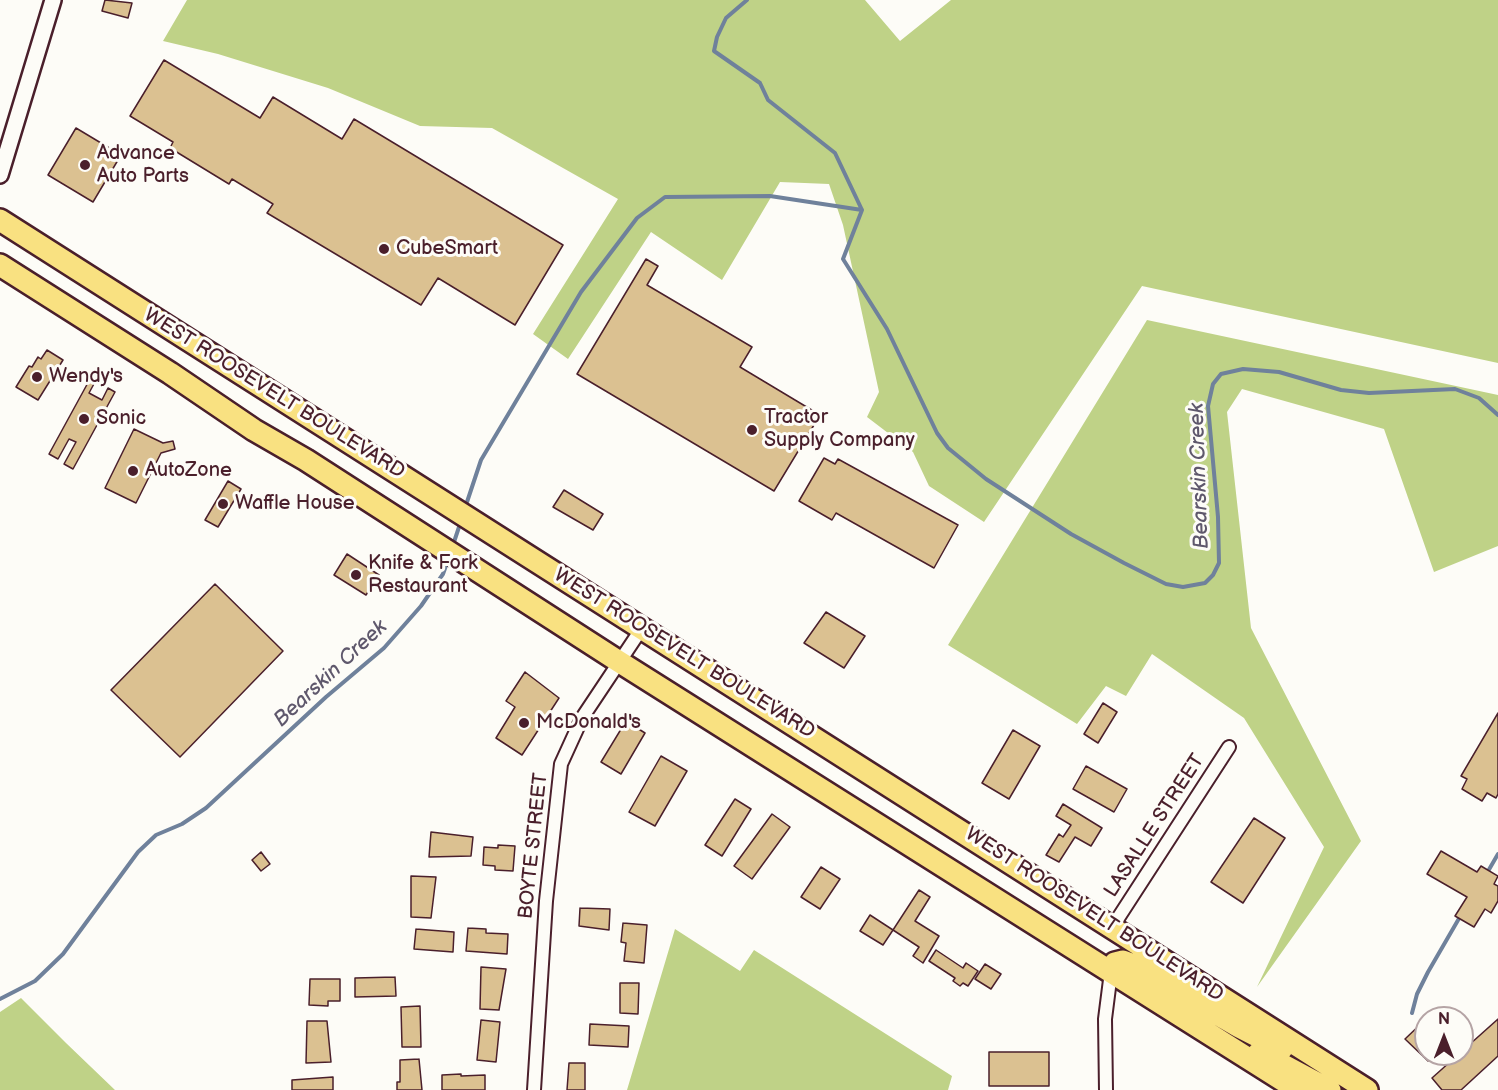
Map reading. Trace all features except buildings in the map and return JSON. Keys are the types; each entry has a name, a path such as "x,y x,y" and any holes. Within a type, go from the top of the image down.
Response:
{"highway":[{"name":"WEST ROOSEVELT BOULEVARD","path":"0,220 1367,1090"},
{"name":"WEST ROOSEVELT BOULEVARD","path":"0,265 170,373 254,430 383,509 618,661 1298,1090"},
{"path":"1111,972 1115,963 1123,961 1131,964 1239,1027 1294,1055 1346,1076"},
{"path":"1205,1032 1259,1052 1329,1090"}],"street":[{"path":"0,175 53,0"},
{"name":"BOYTE STREET","path":"534,1090 546,901 561,764 582,718 642,628"},
{"name":"LASALLE STREET","path":"1113,927 1229,747"},
{"path":"1106,1090 1105,1019 1111,972"}],"green space":[{"path":"187,0 865,0 900,41 951,0 1498,0 1498,363 1142,286 984,522 929,486 913,452 867,417 879,392 843,225 829,184 780,182 722,280 651,232 568,359 533,334 618,199 492,128 420,126 328,88 218,54 163,41"},
{"path":"1147,320 1498,395 1498,546 1434,572 1384,429 1242,389 1227,412 1251,628 1361,841 1257,987 1324,847 1244,718 1152,654 1126,696 1106,686 1077,724 948,645"},
{"path":"675,929 740,971 754,950 952,1076 948,1090 627,1090"},
{"path":"21,998 115,1090 0,1090 0,1012"}],"waterway":[{"name":"Bearskin Creek","path":"747,0 726,18 717,37 714,51 760,83 768,100 835,153 862,210 843,259 887,329 937,433 948,448 986,479 1071,534 1166,584 1183,587 1205,583 1213,575 1219,563 1218,517 1208,406 1213,384 1221,374 1243,369 1279,372 1341,390 1369,393 1455,389 1479,398 1498,415"},
{"name":"Bearskin Creek","path":"465,508 481,460 581,292 637,218 665,197 770,196 862,210"},
{"name":"Bearskin Creek","path":"452,548 461,521"},
{"name":"Bearskin Creek","path":"0,999 35,981 63,954 138,852 156,835 182,824 206,808 326,697 384,648 421,606 443,574 448,560"},
{"path":"1487,873 1498,854"},
{"path":"1412,1013 1417,994 1461,915"}],"place":[{"name":"Advance Auto Parts","path":"85,165"},
{"name":"CubeSmart","path":"384,249"},
{"name":"Wendy's","path":"37,377"},
{"name":"Sonic","path":"84,419"},
{"name":"Tractor Supply Company","path":"752,430"},
{"name":"AutoZone","path":"133,471"},
{"name":"Waffle House","path":"223,504"},
{"name":"Knife & Fork Restaurant","path":"356,575"},
{"name":"McDonald's","path":"524,723"}]}
